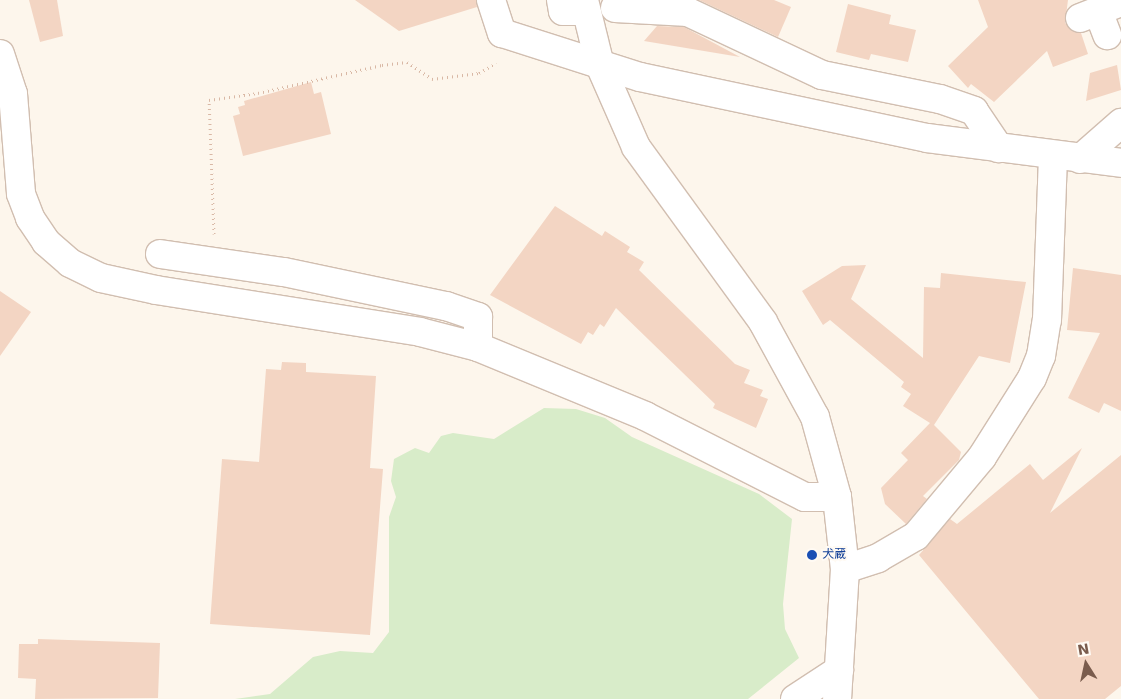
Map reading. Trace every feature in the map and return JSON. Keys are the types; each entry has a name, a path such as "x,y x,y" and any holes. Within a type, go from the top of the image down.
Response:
{"street":[{"path":"491,0 502,33 600,64 813,115 999,148 1121,163"},
{"path":"561,0 563,11 585,5 600,64 636,147 790,366 815,417 837,497 844,569 837,699"},
{"path":"615,8 688,12 822,75 940,99 974,111 999,148"},
{"path":"0,54 13,94 21,194 30,218 46,242 70,263 102,278 156,290 420,332 478,347 645,416 805,497 837,497"},
{"path":"1080,159 1121,123"},
{"path":"844,569 878,558 916,536 982,457 1032,378 1047,320 1053,155"},
{"path":"160,254 215,265 284,272 446,306 478,317 478,347"},
{"path":"795,699 839,670"}],"path":[{"path":"215,265 209,100 407,62 432,79 479,73 503,59"}],"green space":[{"path":"544,408 576,409 605,418 632,437 759,494 792,519 783,604 785,629 799,658 748,699 235,699 270,694 313,657 340,651 373,653 389,632 389,517 396,497 391,481 394,459 415,448 429,453 441,436 453,433 494,439"}],"building":[{"path":"29,0 57,0 63,36 40,42"},
{"path":"355,0 476,0 477,7 399,31"},
{"path":"699,0 774,0 791,7 778,37"},
{"path":"978,0 1068,0 1065,23 1081,33 1088,54 1053,67 1047,51 994,102 971,84 968,88 948,66 988,27"},
{"path":"848,4 891,15 889,24 916,30 908,62 871,54 869,60 836,52"},
{"path":"657,26 684,27 740,57 644,41"},
{"path":"1117,65 1121,90 1086,101 1090,73"},
{"path":"311,82 314,94 321,92 331,134 243,156 233,116 240,114 238,107 245,105 244,101"},
{"path":"555,206 602,236 605,231 630,247 627,252 644,262 639,270 735,364 750,370 744,383 763,390 760,396 768,399 756,428 713,408 715,404 616,308 604,327 600,324 593,335 588,332 581,344 490,295"},
{"path":"866,265 851,299 923,358 924,287 940,288 941,273 1026,282 1010,363 979,356 934,425 961,452 959,460 923,496 927,499 906,524 885,504 881,488 908,460 901,453 930,423 903,406 911,394 901,387 904,382 830,320 823,325 802,291 842,266"},
{"path":"1073,268 1121,275 1121,411 1104,403 1099,413 1068,398 1100,333 1067,330"},
{"path":"0,291 31,312 0,356"},
{"path":"282,362 306,363 306,372 376,376 370,468 383,469 370,635 210,624 222,459 259,462 266,369 281,370"},
{"path":"1082,448 1050,513 1121,455 1121,686 1105,699 1039,699 919,555 950,519 957,524 1030,464 1043,480"},
{"path":"38,639 160,643 158,698 35,699 36,679 18,678 19,644 38,644"}],"place":[{"name":"犬蔵","path":"812,555"}]}
